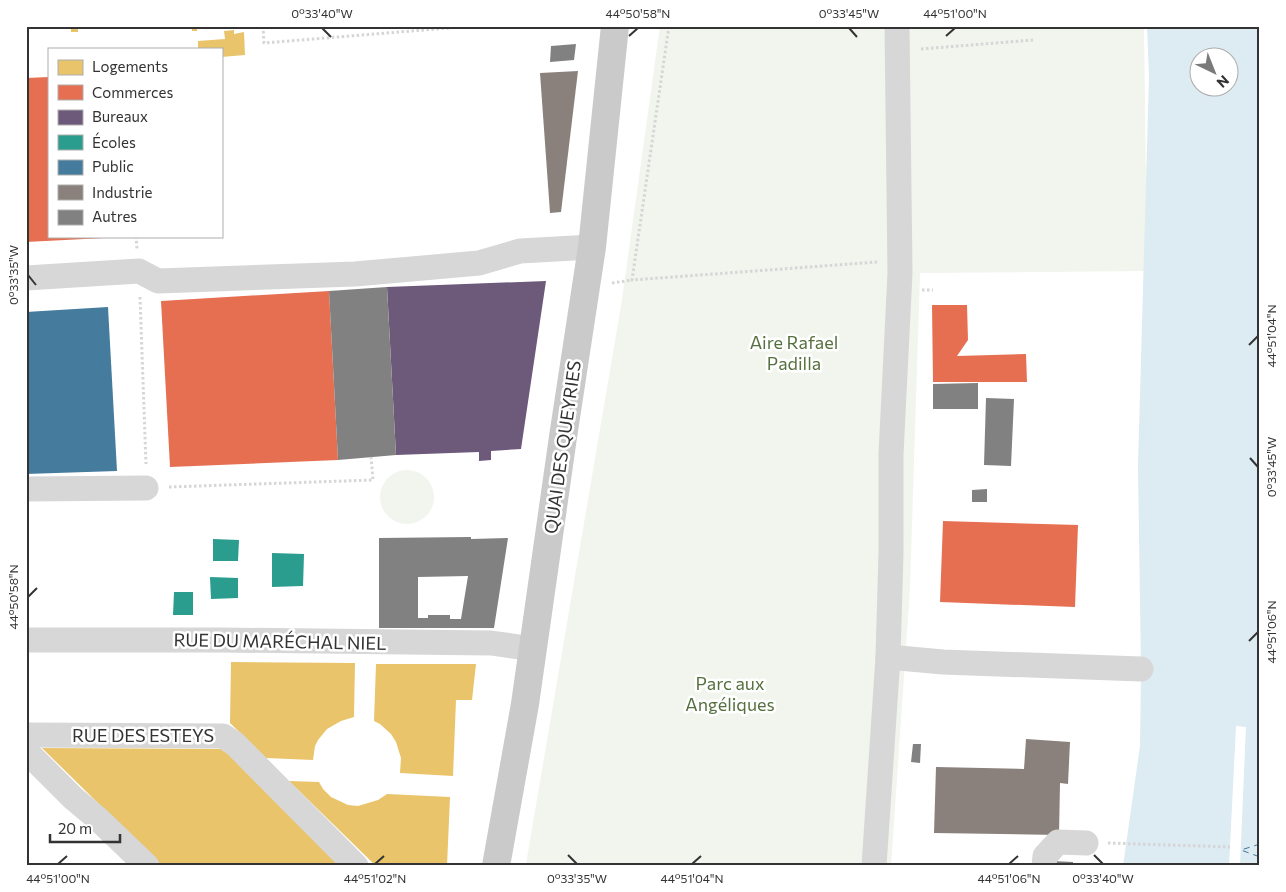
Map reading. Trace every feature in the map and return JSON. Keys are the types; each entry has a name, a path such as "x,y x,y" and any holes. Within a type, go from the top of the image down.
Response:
{"main road":[{"name":"QUAI DES QUEYRIES","path":"496,866 525,704 592,247 615,26"}],"street":[{"path":"874,866 888,657 891,454 900,273 898,26"},
{"path":"26,278 139,271 158,280 355,274 479,263 520,251 592,247"},
{"path":"26,489 146,488"},
{"name":"RUE DU MARÉCHAL NIEL","path":"26,640 491,643 533,649"},
{"path":"888,657 943,662 1140,669"},
{"name":"RUE DES ESTEYS","path":"26,735 223,736 236,744 356,866"},
{"path":"26,751 146,866"},
{"path":"1044,866 1045,856 1058,842 1086,843"}],"path":[{"path":"263,26 264,43 473,26"},
{"path":"669,26 632,280 882,262"},
{"path":"920,49 1033,40"},
{"path":"136,238 139,271 146,488 372,480 371,457"},
{"path":"1126,842 1230,847"}],"green space":[{"name":"Parc aux Angéliques","path":"660,26 1144,26 1147,271 920,273 910,588 891,866 516,866 526,864 622,300"},
{"path":"407,470 417,472 426,478 432,487 434,497 432,507 426,516 417,522 407,524 397,522 388,516 382,507 380,497 382,487 388,478 397,472"}],"shaded area":[{"path":"1147,26 1260,26 1260,866 1123,866 1140,746 1141,669 1138,466 1149,76"}],"pier":[{"path":"1236,726 1246,727 1240,866 1229,866"}],"building: Logements":[{"path":"192,26 197,26 197,31 192,31"},
{"path":"78,28 78,32 71,32 71,29"},
{"path":"234,30 234,34 244,32 245,55 222,57 222,48 198,48 198,41 225,39 224,31"},
{"path":"231,662 355,663 354,717 341,721 327,729 315,746 313,760 266,758 230,723"},
{"path":"376,664 476,664 472,700 456,700 453,776 400,773 401,758 396,742 391,734 374,721"},
{"path":"42,748 228,749 346,866 162,866"},
{"path":"289,781 319,782 331,797 348,805 358,806 378,800 387,794 450,797 447,866 376,866"}],"building: Commerces":[{"path":"48,77 48,238 104,238 26,242 26,78"},
{"path":"329,291 338,460 170,467 161,301"},
{"path":"932,305 967,305 968,340 957,356 1026,354 1027,382 933,382"},
{"path":"943,521 1078,525 1075,607 940,602"}],"building: Bureaux":[{"path":"546,281 521,449 491,451 491,460 479,461 479,452 396,455 387,287"}],"building: Écoles":[{"path":"213,539 239,540 238,561 213,561"},
{"path":"272,553 304,554 303,586 272,587"},
{"path":"210,577 238,578 238,598 211,599"},
{"path":"174,592 193,592 193,615 173,615"}],"building: Public":[{"path":"108,307 117,471 26,474 26,312"}],"building: Industrie":[{"path":"578,71 561,212 550,213 540,73"},
{"path":"1026,739 1070,742 1068,784 1060,783 1059,835 934,833 936,767 1024,769"}],"building: Autres":[{"path":"576,44 574,60 550,62 551,46"},
{"path":"387,287 396,455 338,460 329,291"},
{"path":"978,383 978,409 933,409 933,384"},
{"path":"986,398 1014,399 1011,466 984,465"},
{"path":"987,489 987,502 972,502 972,490"},
{"path":"379,538 508,538 494,628 379,628","holes":["468,576 461,619 450,619 450,615 428,615 428,618 418,618 418,577"]},
{"path":"913,744 921,744 920,763 911,762"},
{"path":"1052,861 1073,862 1073,866 1052,866"}],"ferry route":[{"path":"1260,844 1241,850 1260,857"}],"park label":[{"name":"Aire Rafael Padilla","path":"794,352"}]}
